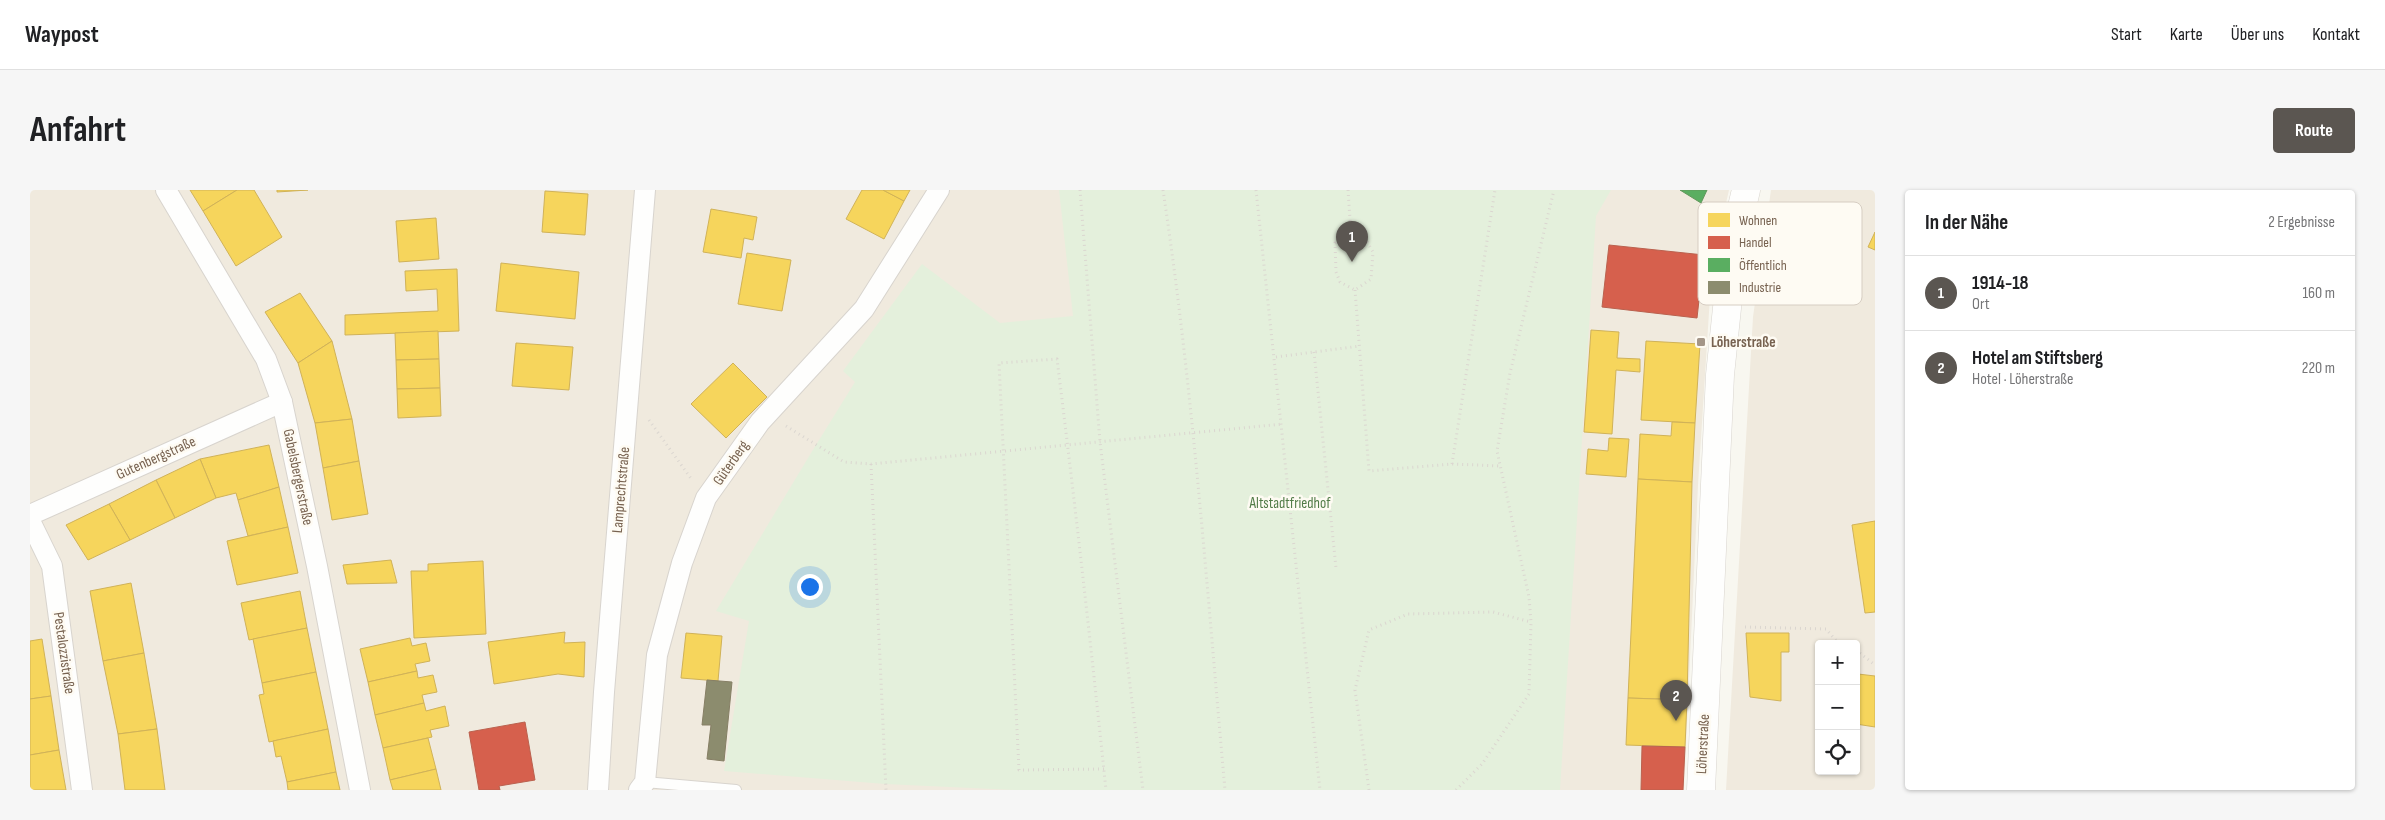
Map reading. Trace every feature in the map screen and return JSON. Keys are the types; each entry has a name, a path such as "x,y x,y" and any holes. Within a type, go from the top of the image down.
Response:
{"main road":[{"name":"Löherstraße","path":"1701,790 1720,375 1727,305"}],"street":[{"name":"Gabelsbergerstraße","path":"166,190 266,359 282,402 317,566 360,790"},
{"name":"Lamprechtstraße","path":"598,790 645,190"},
{"name":"Güterberg","path":"642,786 657,655 682,562 706,498 768,414 864,309 939,190"},
{"name":"Gutenbergstraße","path":"30,515 282,402"},
{"name":"Pestalozzistraße","path":"30,521 52,566 82,790"}],"lane":[{"path":"642,786 736,790"}],"path":[{"path":"1080,190 1100,442 1143,790"},
{"path":"1163,190 1194,432 1225,790"},
{"path":"1256,190 1276,357 1320,790"},
{"path":"1348,190 1351,234"},
{"path":"1452,464 1495,190"},
{"path":"1456,790 1482,764 1529,694 1531,622 1529,597 1497,451 1510,373 1554,190"},
{"path":"1351,234 1363,235 1373,252 1371,279 1355,290 1340,282 1336,272 1336,243 1351,234"},
{"path":"1355,290 1369,471 1452,464 1501,466"},
{"path":"1276,357 1360,346"},
{"path":"1314,352 1336,568"},
{"path":"1104,769 1019,770 999,363 1057,359 1068,445 1104,769 1106,790"},
{"path":"768,414 844,462 870,464 1283,424"},
{"path":"651,422 682,469"},
{"path":"870,464 886,790"},
{"path":"1370,790 1355,690 1369,630 1408,614 1493,612 1531,622"},
{"path":"1745,627 1826,628 1836,640"},
{"path":"1860,653 1875,665"}],"shaded area":[{"path":"30,190 1729,190 1726,202 1698,202 1698,305 1709,305 1698,485 1684,790 30,790"},
{"path":"1771,190 1875,190 1875,790 1726,790 1755,305 1862,305 1862,202 1769,202"}],"green space":[{"name":"Altstadtfriedhof","path":"1059,190 1611,190 1596,216 1560,790 1015,790 885,784 724,771 749,621 716,611 855,382 843,371 922,264 1000,323 1073,316"}],"building: Wohnen":[{"path":"190,190 237,190 203,211"},
{"path":"237,190 254,190 282,237 236,266 203,211"},
{"path":"277,190 308,190 277,192"},
{"path":"862,190 883,190 904,201 884,239 846,219"},
{"path":"883,190 910,190 904,201"},
{"path":"545,191 588,194 585,235 542,232"},
{"path":"711,209 757,217 753,240 744,238 741,258 703,252"},
{"path":"436,218 439,259 399,262 396,221"},
{"path":"1875,232 1875,250 1868,247"},
{"path":"747,253 791,260 782,311 738,304"},
{"path":"501,263 579,272 575,319 496,311"},
{"path":"457,269 459,331 345,335 345,315 438,311 437,289 406,291 405,271"},
{"path":"300,293 332,341 298,363 265,312"},
{"path":"1591,330 1619,332 1617,358 1640,359 1640,372 1616,370 1612,434 1584,432"},
{"path":"438,331 439,359 396,360 395,333"},
{"path":"332,341 352,419 315,423 298,363"},
{"path":"1646,341 1700,344 1695,423 1641,420"},
{"path":"516,343 573,347 569,390 512,386"},
{"path":"439,359 440,388 397,389 396,360"},
{"path":"733,363 767,397 726,438 691,404"},
{"path":"440,388 441,416 398,418 397,389"},
{"path":"352,419 359,461 323,468 315,423"},
{"path":"1672,422 1695,423 1692,482 1638,479 1640,434 1671,436"},
{"path":"1609,438 1629,439 1626,477 1586,474 1588,449 1608,451"},
{"path":"269,445 279,487 238,500 236,493 216,498 200,459"},
{"path":"200,459 216,498 175,518 156,480"},
{"path":"359,461 368,514 332,520 323,468"},
{"path":"1638,479 1692,482 1687,700 1628,698"},
{"path":"156,480 175,518 130,540 109,504"},
{"path":"279,487 288,527 248,536 238,500"},
{"path":"109,504 130,540 88,560 66,525"},
{"path":"1875,521 1875,612 1865,613 1852,525"},
{"path":"288,527 298,573 237,585 227,541"},
{"path":"391,560 397,583 347,584 343,565"},
{"path":"483,561 486,634 414,638 411,571 428,571 428,564"},
{"path":"131,583 144,653 103,661 90,591"},
{"path":"300,591 307,628 249,640 241,603"},
{"path":"307,628 316,672 262,683 253,639"},
{"path":"565,632 564,643 585,642 584,677 558,674 494,684 488,642"},
{"path":"686,633 722,636 718,681 681,678"},
{"path":"1746,633 1789,633 1789,652 1781,652 1781,701 1750,697"},
{"path":"410,638 412,646 426,643 430,661 415,664 417,671 368,682 360,649"},
{"path":"42,639 51,696 30,699 30,641"},
{"path":"144,653 157,729 118,734 103,661"},
{"path":"417,671 418,678 433,675 437,692 422,695 424,703 375,715 368,682"},
{"path":"316,672 328,729 269,742 259,695 264,694 262,683"},
{"path":"1860,674 1875,676 1875,727 1860,725"},
{"path":"51,696 59,750 30,755 30,699"},
{"path":"1628,698 1687,700 1685,747 1626,745"},
{"path":"424,703 426,711 445,706 449,726 430,730 432,737 383,748 375,715"},
{"path":"157,729 165,790 125,790 118,734"},
{"path":"328,729 336,772 287,782 281,756 276,757 273,741"},
{"path":"428,738 436,769 390,780 383,748"},
{"path":"59,750 66,790 30,790 30,755"},
{"path":"436,769 441,790 393,790 390,780"},
{"path":"336,772 340,790 288,790 287,782"}],"building: Handel":[{"path":"1609,245 1698,254 1697,318 1602,307"},
{"path":"525,722 535,780 499,786 500,790 479,790 469,732"},
{"path":"1642,746 1685,747 1683,790 1641,790"}],"building: Öffentlich":[{"path":"1680,190 1707,190 1701,202"}],"building: Industrie":[{"path":"707,680 732,682 724,761 707,759 711,725 702,725"}],"place":[{"name":"1914-18","path":"1352,262"},
{"name":"Löherstraße","path":"1701,342"},
{"name":"Hotel am Stiftsberg","path":"1676,721"}]}
